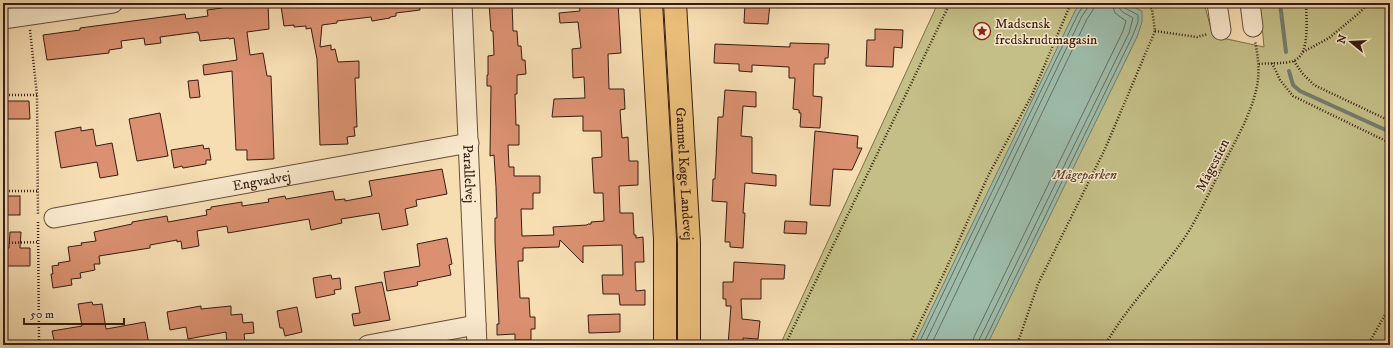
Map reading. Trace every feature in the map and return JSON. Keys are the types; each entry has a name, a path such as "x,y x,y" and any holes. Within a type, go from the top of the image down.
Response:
{"main road":[{"name":"Gammel Køge Landevej","path":"651,3 665,239 665,345"},
{"name":"Gammel Køge Landevej","path":"675,3 689,243 689,345"}],"street":[{"path":"3,19 113,3"},
{"name":"Parallelvej","path":"462,3 477,345"},
{"path":"1217,3 1221,30"},
{"path":"1250,3 1253,27"},
{"name":"Engvadvej","path":"54,218 469,143"},
{"path":"368,345 476,325"}],"path":[{"path":"785,345 950,3"},
{"path":"908,345 947,267 989,174 1032,94 1071,3"},
{"path":"1017,345 1038,284 1105,149 1155,31 1152,9 1144,3"},
{"path":"1303,53 1306,42 1306,3"},
{"path":"1259,64 1294,61 1303,53 1329,38 1358,14 1368,3"},
{"path":"28,15 38,95 39,345"},
{"name":"Mågestien","path":"1105,345 1134,303 1179,246 1200,211 1253,102 1257,85 1259,64 1253,27"},
{"path":"1155,31 1197,38 1221,30"},
{"path":"1294,61 1302,73 1314,85 1390,121"},
{"path":"1272,63 1280,80 1293,96 1390,143"},
{"path":"3,95 38,95"},
{"path":"3,191 38,191"},
{"path":"3,243 39,242"},
{"path":"1368,345 1390,306"}],"green space":[{"name":"Mågeparken","path":"938,3 1204,3 1213,36 1264,47 1260,3 1390,3 1390,345 780,345"}],"water":[{"path":"1080,3 1124,3 1142,11 1142,22 1137,37 987,345 914,345 1075,11"}],"building":[{"path":"221,3 243,3 244,5 268,3 269,29 247,32 250,55 263,53 267,76 271,76 274,159 247,160 247,150 236,150 232,71 204,75 203,65 237,60 234,38 200,41 198,32 160,37 161,43 145,45 144,38 121,41 122,48 109,50 109,53 47,60 43,35 80,30 80,28 185,14 186,19 208,16 207,10 222,8"},
{"path":"300,3 420,3 420,10 396,13 396,16 390,18 372,21 371,17 337,21 337,23 322,25 320,47 331,45 331,50 335,49 338,62 359,61 359,78 355,78 357,127 354,127 355,136 347,137 348,144 320,145 317,59 311,28 306,29 306,26 294,27 294,25 284,26 281,6"},
{"path":"489,3 512,3 513,31 517,31 518,46 521,46 522,60 525,60 526,74 517,75 517,94 515,94 516,125 519,125 519,145 508,145 509,167 514,167 514,176 540,176 540,193 533,193 533,209 521,209 522,236 554,235 553,227 587,225 591,224 591,222 604,221 603,193 594,193 592,158 602,157 601,131 583,131 583,116 552,117 554,99 585,98 584,77 573,78 572,49 581,48 578,22 560,23 559,13 580,11 579,3 618,3 621,53 608,54 609,89 624,89 625,109 620,110 622,138 628,137 629,161 638,161 638,185 619,186 620,213 633,213 634,235 636,235 636,238 643,237 644,262 635,262 636,291 645,290 645,305 620,305 619,294 603,294 602,275 623,275 622,245 583,246 583,263 560,240 559,247 523,248 523,261 518,261 520,298 529,298 530,317 535,317 535,329 531,329 531,340 515,340 515,334 497,335 497,324 499,324 495,242 495,218 497,218 496,187 494,155 490,156 491,86 487,86 488,56 494,55 493,31 491,31"},
{"path":"745,3 770,3 768,24 744,23"},
{"path":"875,29 903,30 902,48 894,47 893,67 866,66 867,40 875,40"},
{"path":"790,43 829,44 828,58 825,58 825,64 814,64 813,96 822,97 820,128 800,127 801,113 799,113 799,110 793,109 795,78 789,78 789,67 752,65 752,72 739,71 739,64 714,63 715,44 790,47"},
{"path":"198,80 200,97 190,98 188,81"},
{"path":"725,90 756,92 756,107 743,106 741,136 752,137 752,173 776,175 776,186 745,183 743,248 730,247 730,242 725,242 727,202 712,201 713,179 715,179 718,117 723,117"},
{"path":"3,101 29,101 30,119 3,119"},
{"path":"160,113 168,156 137,161 129,119"},
{"path":"81,127 81,131 93,129 96,146 112,143 118,175 100,178 97,162 61,168 55,132"},
{"path":"815,131 858,136 857,148 862,148 852,170 833,169 830,206 810,205"},
{"path":"203,145 204,149 209,148 211,160 206,160 206,164 174,168 171,150"},
{"path":"442,169 447,194 416,200 417,206 405,209 408,225 382,230 379,213 341,219 342,223 311,230 309,219 228,233 227,226 197,231 199,246 182,249 181,241 177,242 177,240 150,245 150,248 99,256 100,264 94,264 95,270 80,273 81,278 71,279 72,285 53,288 51,274 53,274 52,266 59,265 58,263 70,261 68,247 96,241 94,232 132,224 132,222 167,216 168,222 207,215 206,210 211,209 211,207 242,202 242,206 269,202 268,199 285,196 286,199 333,191 335,200 345,199 345,201 372,196 369,181"},
{"path":"3,196 20,196 20,215 3,215"},
{"path":"785,221 807,222 806,234 784,233"},
{"path":"10,232 21,232 20,248 30,248 30,266 3,266 3,248 9,248"},
{"path":"447,238 452,264 449,265 451,275 417,282 418,285 416,286 387,291 384,272 420,266 417,244"},
{"path":"734,262 785,265 784,279 761,279 761,299 741,299 742,319 760,321 758,339 743,338 743,345 728,345 731,306 726,306 726,299 723,299 723,282 733,282"},
{"path":"331,275 332,279 340,278 341,289 334,290 335,294 316,298 313,278"},
{"path":"382,282 390,320 354,326 352,314 360,313 355,287"},
{"path":"92,302 93,305 102,304 106,329 145,322 149,345 55,345 52,331 82,326 78,304"},
{"path":"201,306 201,309 231,306 231,315 242,314 243,323 253,322 254,333 244,334 245,343 227,344 226,332 188,339 186,327 170,330 167,312"},
{"path":"297,307 302,332 285,336 283,328 280,328 277,311"},
{"path":"620,314 620,332 589,333 588,315"}],"waterway":[{"path":"1280,3 1286,52"},
{"path":"1289,71 1293,85 1300,91 1390,132"},
{"path":"1386,345 1390,338"}],"place":[{"name":"Madsensk fredskrudtmagasin","path":"982,31"}]}
